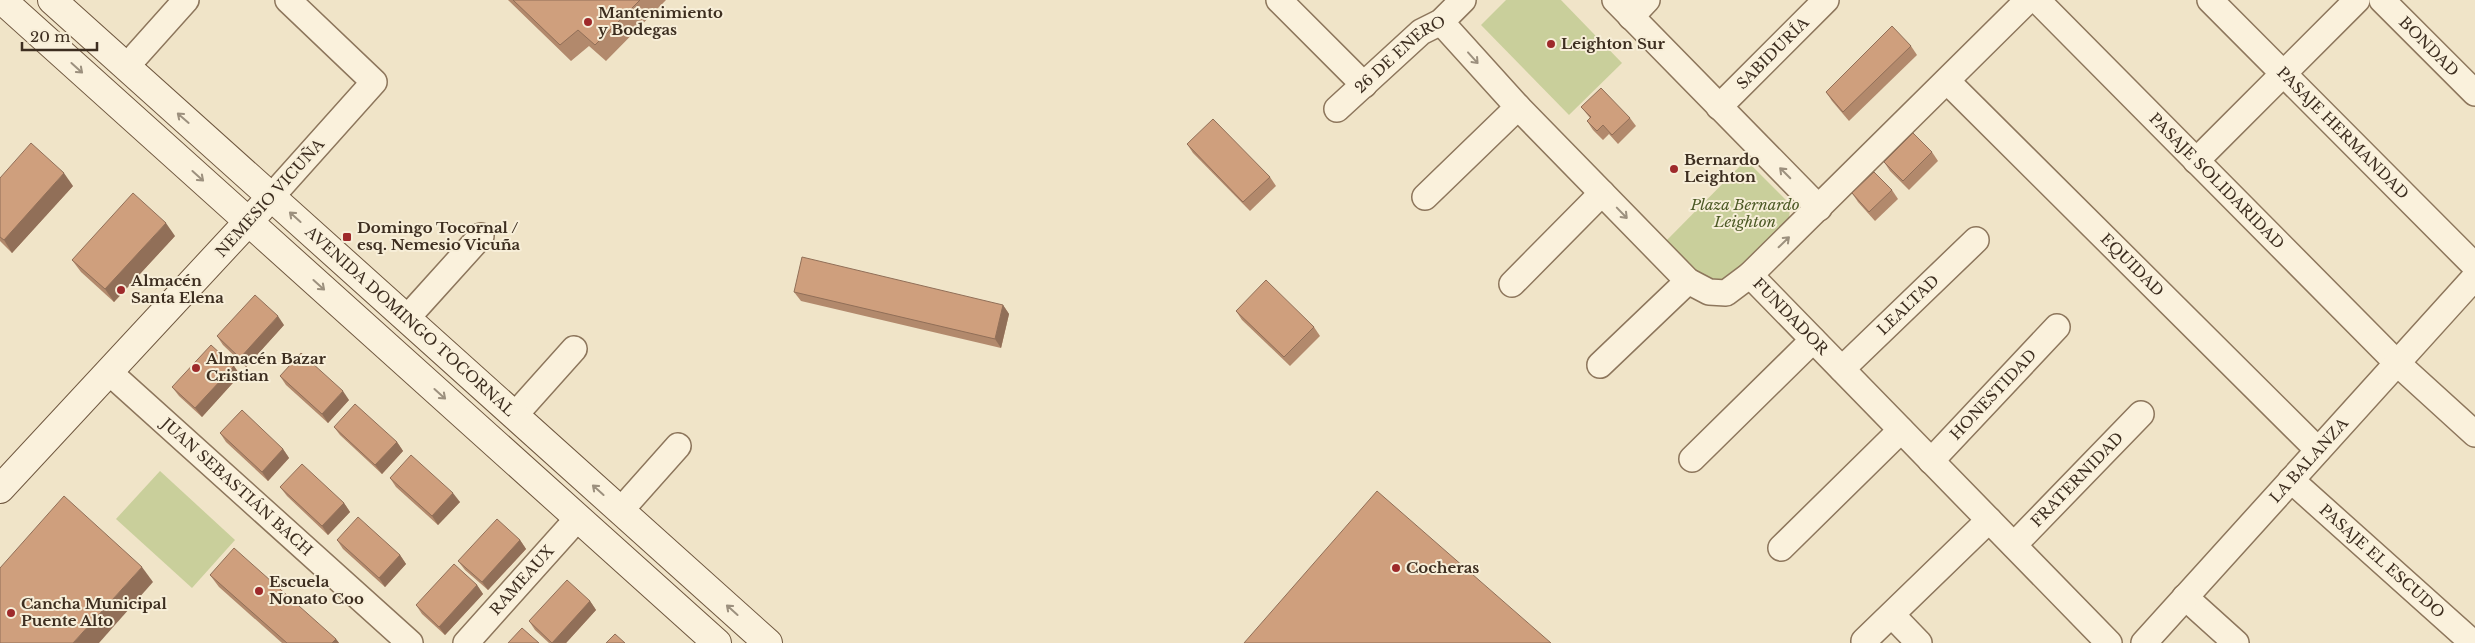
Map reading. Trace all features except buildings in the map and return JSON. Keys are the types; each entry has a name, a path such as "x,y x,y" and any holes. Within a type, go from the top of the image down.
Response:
{"main road":[{"path":"2,0 717,643"},
{"name":"AVENIDA DOMINGO TOCORNAL","path":"52,0 768,643"},
{"name":"NEMESIO VICUÑA","path":"0,489 272,196"}],"street":[{"path":"126,67 186,0"},
{"name":"NEMESIO VICUÑA","path":"272,196 374,82 288,0"},
{"path":"1279,0 1364,86"},
{"name":"26 DE ENERO","path":"1338,109 1421,32 1441,22 1463,0"},
{"name":"SABIDURÍA","path":"1719,107 1826,0"},
{"path":"1750,275 2028,0"},
{"name":"PASAJE SOLIDARIDAD","path":"2037,0 2397,363 2475,434"},
{"name":"PASAJE HERMANDAD","path":"2210,0 2475,266"},
{"path":"2196,161 2357,0"},
{"name":"BONDAD","path":"2382,0 2475,93"},
{"path":"1631,5 1719,107 1819,208"},
{"name":"FUNDADOR","path":"1441,22 1518,107 1688,281 1708,292 1726,293 1750,275 2109,643"},
{"name":"EQUIDAD","path":"1947,81 2318,450"},
{"path":"1426,197 1518,107"},
{"path":"1512,284 1602,193"},
{"path":"407,318 481,236"},
{"name":"LEALTAD","path":"1842,369 1976,240"},
{"name":"LA BALANZA","path":"2144,643 2475,277"},
{"path":"1600,365 1688,281"},
{"name":"HONESTIDAD","path":"1931,461 2057,327"},
{"path":"1692,459 1813,340"},
{"path":"515,415 574,349"},
{"name":"JUAN SEBASTIÁN BACH","path":"109,372 410,643"},
{"name":"FRATERNIDAD","path":"2014,545 2141,414"},
{"path":"1781,548 1901,430"},
{"path":"621,510 678,446"},
{"name":"PASAJE EL ESCUDO","path":"2291,480 2473,643"},
{"name":"RAMEAUX","path":"466,643 578,518"},
{"path":"1864,641 1989,520"},
{"path":"2185,598 2236,643"},
{"path":"1892,615 1919,643"}],"green space":[{"name":"Leighton Sur","path":"1506,0 1561,0 1622,63 1569,115 1481,25"},
{"name":"Plaza Bernardo Leighton","path":"1746,160 1790,204 1789,222 1726,284 1705,284 1664,243"},
{"path":"160,471 235,540 192,588 116,519"}],"place":[{"name":"Mantenimiento y Bodegas","path":"588,22"},
{"name":"Leighton Sur","path":"1551,44"},
{"name":"Bernardo Leighton","path":"1674,169"},
{"name":"Domingo Tocornal / esq. Nemesio Vicuña","path":"347,237"},
{"name":"Almacén Santa Elena","path":"121,290"},
{"name":"Almacén Bazar Cristian","path":"196,368"},
{"name":"Cocheras","path":"1396,568"},
{"name":"Escuela Nonato Coo","path":"259,591"},
{"name":"Cancha Municipal Puente Alto","path":"11,613"}]}
